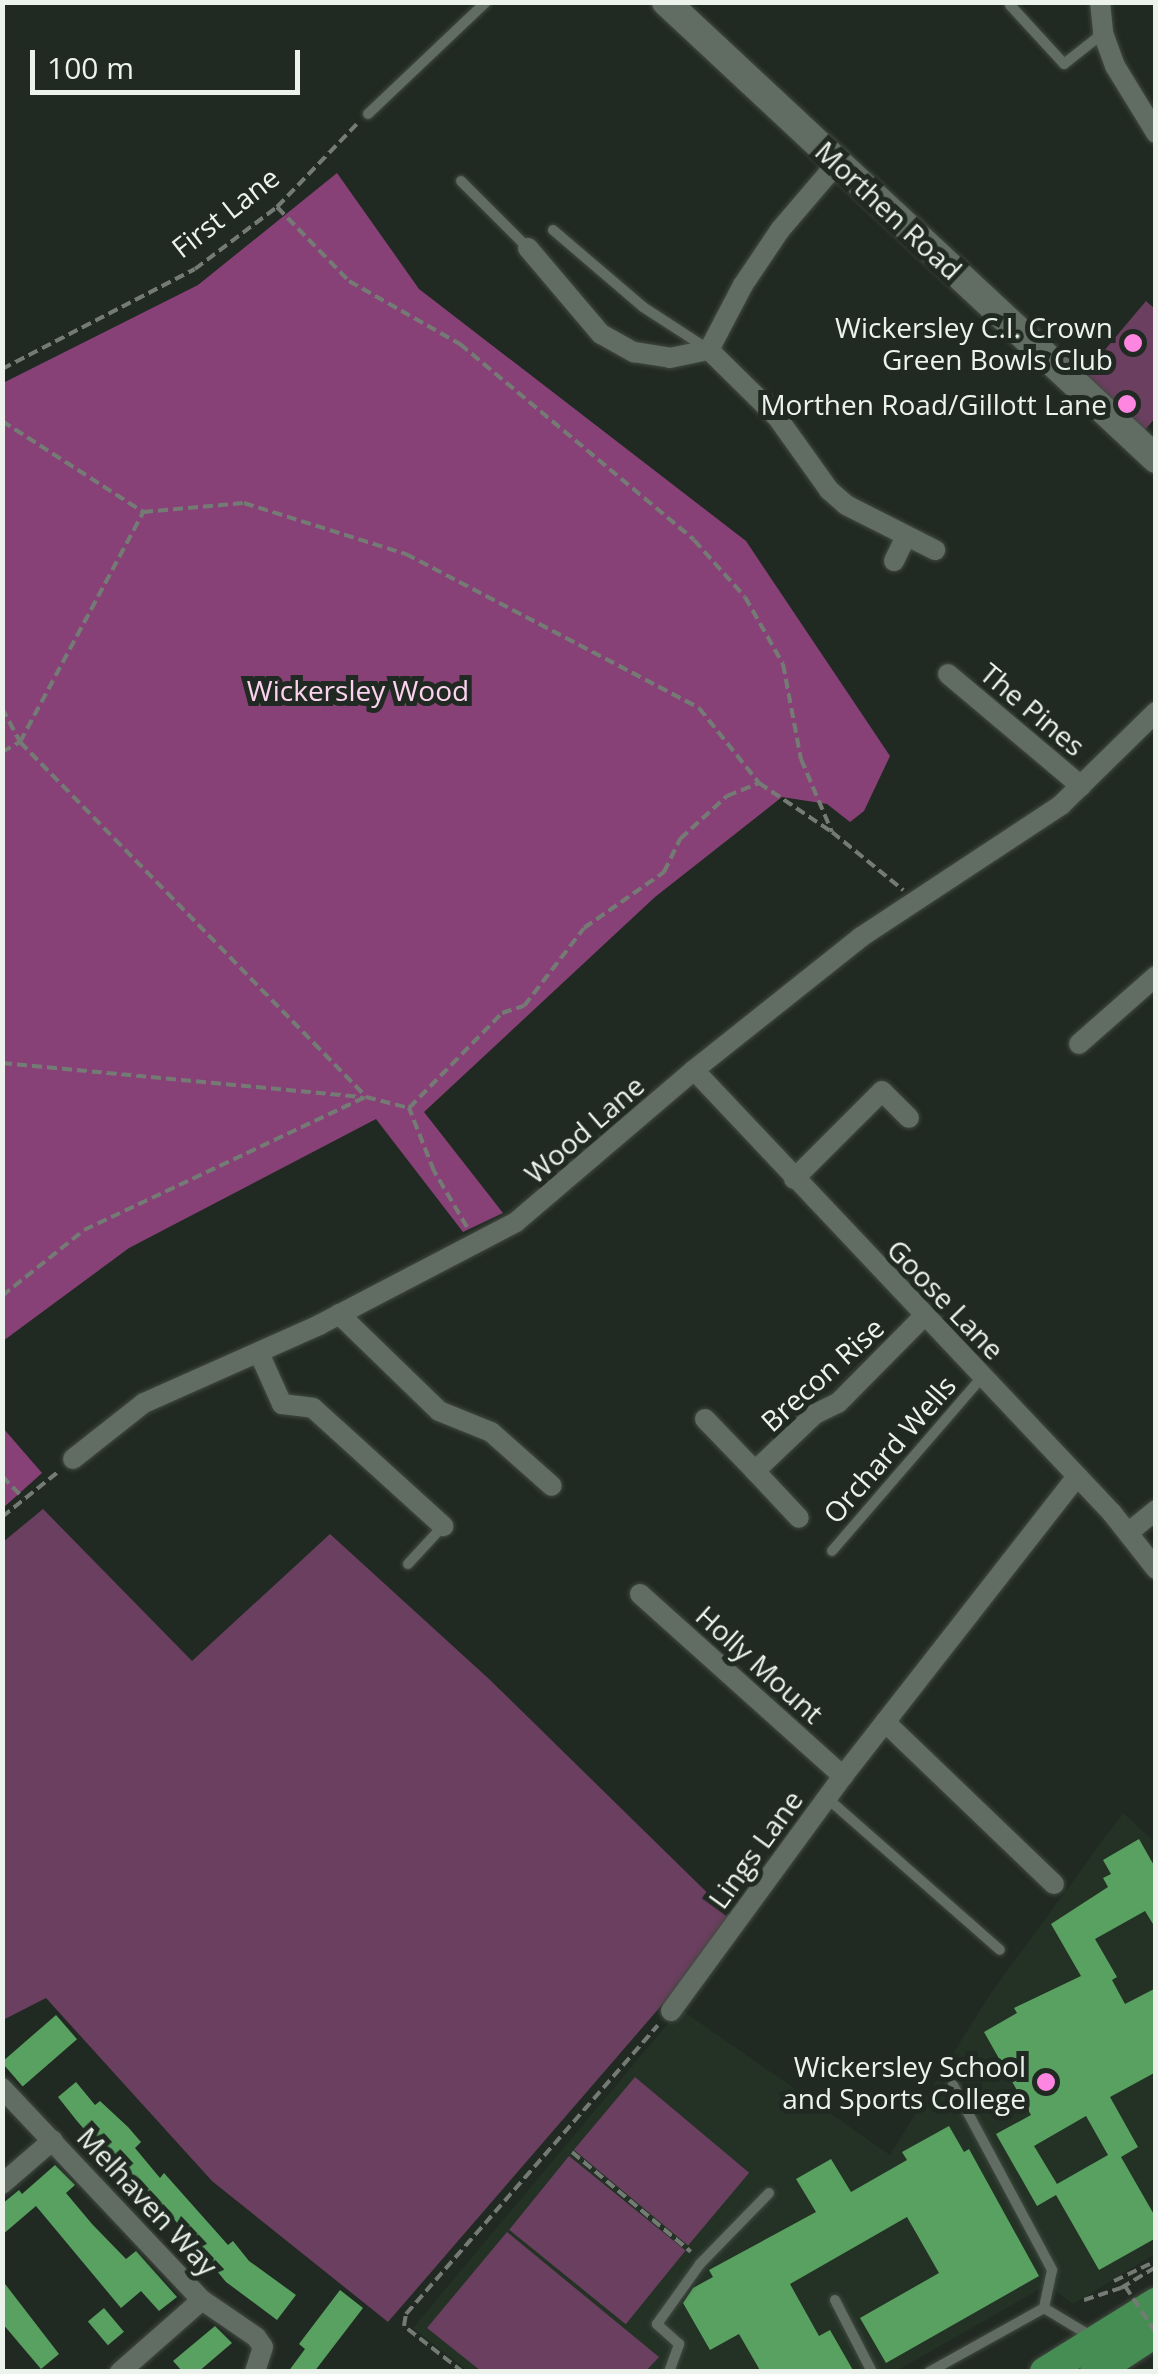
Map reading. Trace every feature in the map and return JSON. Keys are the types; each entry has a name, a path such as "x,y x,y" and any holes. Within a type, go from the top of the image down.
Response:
{"main road":[{"name":"Morthen Road","path":"666,2 1156,460"},
{"path":"1045,2372 1156,2303"},
{"path":"1095,2372 1156,2333"}],"street":[{"path":"1100,2 1103,33 1115,66 1156,133"},
{"path":"709,350 743,285 780,230 838,162"},
{"path":"528,248 601,334 634,352 670,358 709,350"},
{"path":"709,350 778,417 829,490 846,505 935,550"},
{"path":"894,562 906,536"},
{"name":"The Pines","path":"948,674 1081,786"},
{"name":"Wood Lane","path":"73,1460 144,1403 340,1314 476,1244 552,1194 694,1070 861,936 1034,825 1081,786 1156,712"},
{"path":"1079,1044 1156,976"},
{"name":"Goose Lane","path":"694,1070 1130,1532 1156,1568"},
{"path":"794,1179 882,1091 909,1118"},
{"path":"340,1314 440,1411 491,1432 552,1486"},
{"name":"Brecon Rise","path":"756,1472 815,1414 838,1403 924,1316"},
{"path":"259,1353 282,1404 313,1408 443,1526"},
{"name":"Brecon Rise","path":"705,1419 799,1518"},
{"name":"Lings Lane","path":"671,2010 827,1798 1078,1477"},
{"path":"1130,1532 1156,1510"},
{"name":"Holly Mount","path":"640,1594 844,1776"},
{"path":"886,1722 1054,1884"},
{"name":"Melhaven Way","path":"2,2088 202,2300 256,2337 263,2347 256,2372"},
{"name":"Melhaven Way","path":"2,2184 53,2140"},
{"name":"Melhaven Way","path":"120,2372 202,2300"}],"lane":[{"path":"368,114 486,2"},
{"path":"1010,5 1064,64 1103,33"},
{"path":"461,181 528,248"},
{"path":"552,230 643,307 709,350"},
{"name":"Orchard Wells","path":"832,1551 982,1376"},
{"path":"408,1564 443,1526"},
{"path":"827,1798 1000,1950"},
{"path":"930,2372 1044,2308 1052,2270 953,2085"},
{"path":"669,2372 680,2344 656,2324 702,2262 770,2193"},
{"path":"835,2300 872,2372"},
{"path":"1044,2308 1097,2340"}],"path":[{"name":"First Lane","path":"2,369 195,269 277,207 368,114"},
{"path":"277,207 349,281 460,344 694,540 720,568 745,597 783,664 801,759 832,832"},
{"path":"2,421 143,512 244,503 406,554 699,708 759,783 832,832 916,900"},
{"path":"2,752 20,742 143,512"},
{"path":"2,708 20,742 366,1097"},
{"path":"408,1108 502,1013 524,1006 584,928 664,872 680,839 726,796 759,783"},
{"path":"2,1063 366,1097 408,1108"},
{"path":"2,1296 84,1230 366,1097"},
{"path":"408,1108 434,1171 476,1244"},
{"path":"2,1517 73,1460"},
{"path":"2,1476 24,1499"},
{"path":"463,2372 404,2326 406,2314 671,2010"},
{"path":"572,2152 702,2262"},
{"path":"1114,2281 1156,2264"},
{"path":"1084,2300 1124,2286 1156,2264"},
{"path":"1124,2286 1156,2333"}],"shaded area":[{"name":"Wickersley C.I. Crown Green Bowls Club","path":"1146,301 1155,309 1155,418 1145,430 1082,377"},
{"path":"43,1509 192,1661 330,1534 489,1679 730,1915 667,1999 388,2322 212,2181 46,1998 3,2020 3,1542"},
{"name":"Wickersley School and Sports College","path":"1123,1813 1155,1842 1155,2254 1073,2304 1047,2285 896,2371 468,2371 413,2328 680,2009 890,2155 991,1993"},
{"path":"635,2077 749,2173 688,2246 574,2150"},
{"path":"569,2156 686,2250 626,2324 509,2230"},
{"path":"507,2232 659,2357 646,2371 481,2371 427,2328"}],"green space":[{"name":"Wickersley Wood","path":"337,173 419,289 746,541 890,756 864,811 850,822 827,804 782,797 655,897 424,1112 503,1213 463,1232 376,1119 129,1248 3,1341 3,383 198,285"},
{"path":"3,1428 42,1473 2,1508"}],"building":[{"path":"1139,1839 1156,1869 1156,1929 1145,1911 1095,1939 1117,1977 1112,1980 1125,2004 1156,1988 1156,2072 1110,2097 1138,2147 1121,2157 1156,2218 1156,2238 1099,2270 1056,2195 1037,2206 996,2134 1031,2115 984,2032 1017,2013 1014,2008 1081,1976 1051,1924 1108,1887 1103,1878 1111,1874 1103,1860","holes":["1086,2116 1108,2155 1057,2184 1034,2146"]},
{"path":"56,2015 77,2039 23,2086 2,2062"},
{"path":"76,2082 95,2105 100,2101 128,2127 141,2142 135,2148 160,2178 164,2173 228,2245 233,2241 249,2261 296,2295 277,2320 226,2282 168,2212 161,2218 77,2121 58,2097"},
{"path":"949,2126 964,2152 969,2149 1039,2276 886,2363 860,2318 939,2273 907,2217 790,2284 819,2336 830,2330 854,2372 761,2372 739,2334 710,2350 683,2303 693,2288 713,2277 709,2270 816,2212 796,2179 831,2159 851,2192 907,2160 902,2152"},
{"path":"55,2165 75,2185 66,2193 92,2224 126,2259 136,2251 177,2297 159,2311 141,2291 121,2308 36,2206 2,2235 2,2204 19,2190 22,2194"},
{"path":"2,2280 59,2354 41,2369 2,2323"},
{"path":"340,2290 363,2308 314,2372 288,2372 305,2349 299,2344"},
{"path":"104,2308 124,2332 108,2345 88,2321"},
{"path":"215,2326 232,2343 198,2372 183,2372 173,2361"}],"place":[{"name":"Wickersley C.I. Crown Green Bowls Club","path":"1133,343"},
{"name":"Morthen Road/Gillott Lane","path":"1127,404"},
{"name":"Wickersley School and Sports College","path":"1046,2082"}]}
